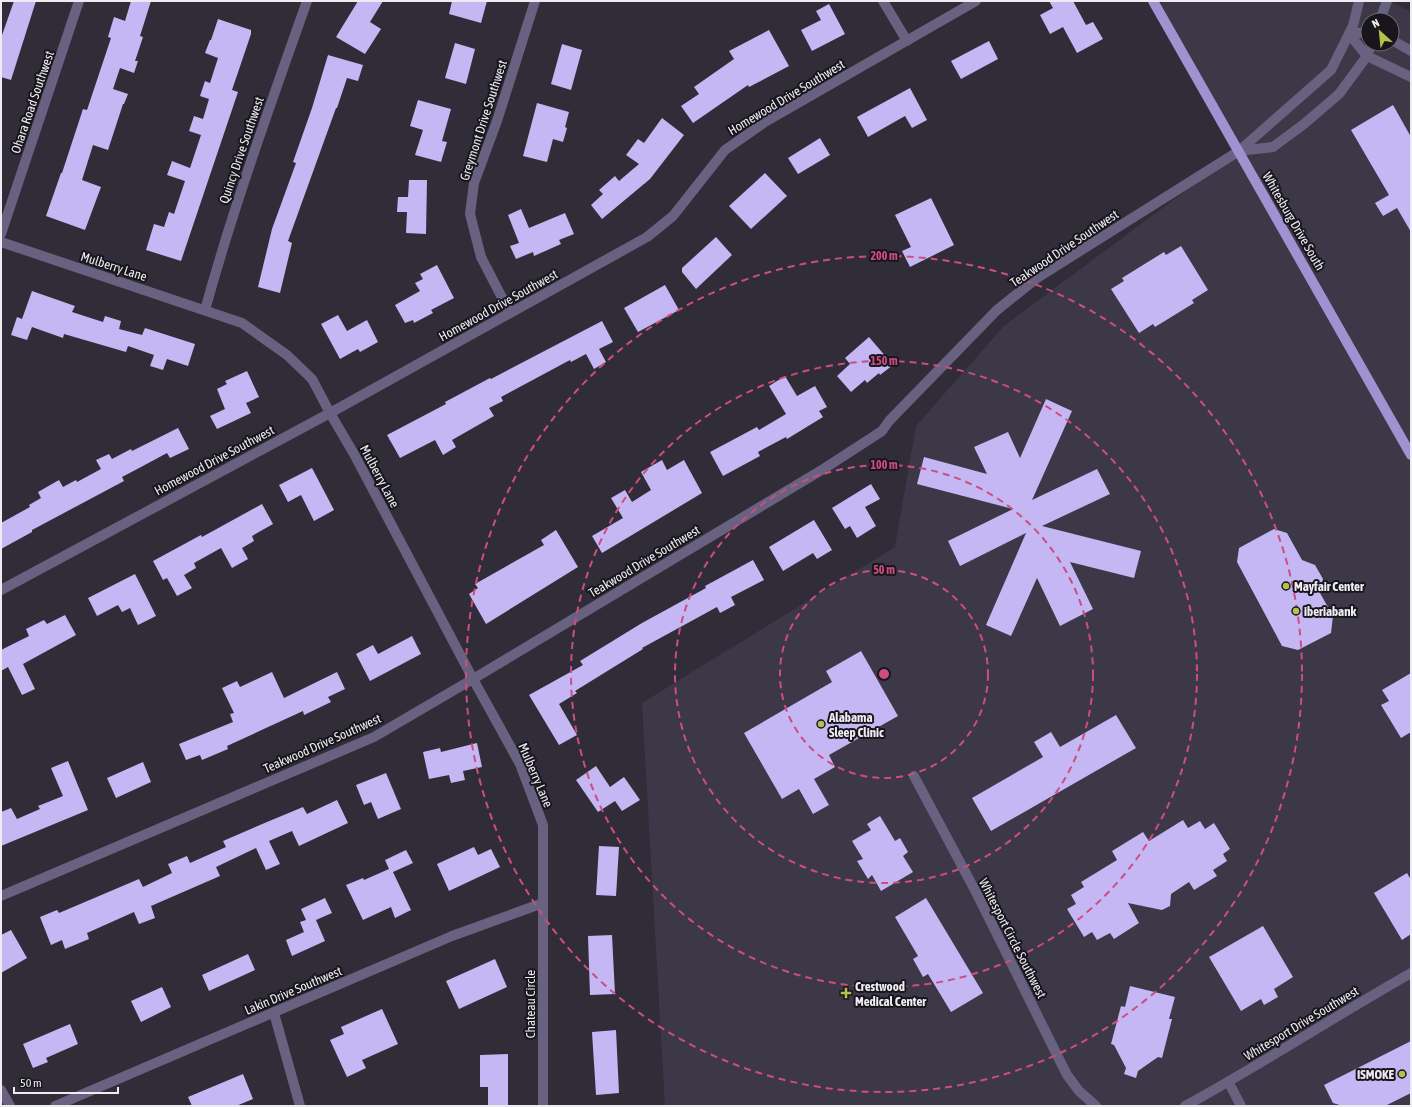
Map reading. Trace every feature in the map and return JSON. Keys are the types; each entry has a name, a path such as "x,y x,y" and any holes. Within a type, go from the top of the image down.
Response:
{"main road":[{"name":"Whitesburg Drive South","path":"1153,1 1411,455"}],"street":[{"name":"Ohara Road Southwest","path":"1,234 79,1"},
{"name":"Quincy Drive Southwest","path":"205,310 223,247 276,88 307,1"},
{"name":"Greymont Drive Southwest","path":"510,313 481,257 470,214 474,183 497,121 535,1"},
{"path":"883,1 906,41"},
{"name":"Homewood Drive Southwest","path":"1,590 330,413 647,237 673,216 725,150 765,122 976,1"},
{"name":"Teakwood Drive Southwest","path":"1,896 374,736 473,679 825,468 882,431 889,421 997,310 1037,278 1239,151 1331,70 1353,26 1359,1"},
{"path":"1383,12 1387,1"},
{"path":"1349,34 1360,33"},
{"path":"1349,34 1367,56 1411,77"},
{"path":"1400,45 1411,51"},
{"path":"1239,151 1273,147 1304,124 1339,94 1368,52"},
{"name":"Mulberry Lane","path":"1,242 242,322 286,355 312,379 354,454 473,679 520,764 543,825 543,903"},
{"name":"Whitesport Circle Southwest","path":"914,776 978,894 1067,1075 1079,1091 1096,1106"},
{"name":"Lakin Drive Southwest","path":"55,1106 452,936 543,903"},
{"name":"Chateau Circle","path":"543,903 543,1106"},
{"name":"Whitesport Drive Southwest","path":"1228,1083 1411,973"},
{"path":"274,1013 300,1106"},
{"path":"1186,1106 1228,1083 1241,1106"},
{"path":"1,1090 10,1106"}],"shaded area":[{"path":"1165,1 1390,1 1411,12 1411,1106 665,1106 642,703 895,547 916,426 1004,326 1239,151 1156,6"}],"building":[{"path":"14,1 36,1 11,80 1,77 1,38"},
{"path":"131,1 151,1 140,36 143,37 135,61 138,61 134,73 120,68 113,89 128,94 123,104 108,150 93,145 82,180 101,187 85,230 46,216 83,109 87,110 111,38 108,37 114,17 125,21"},
{"path":"358,1 383,1 370,22 381,29 365,54 336,37"},
{"path":"452,1 487,1 481,23 449,14"},
{"path":"1049,1 1073,1 1086,25 1093,22 1103,39 1077,53 1063,27 1050,34 1040,15 1053,8"},
{"path":"829,4 845,34 812,51 801,30 821,20 816,11"},
{"path":"218,19 251,30 251,34 232,90 238,92 181,261 146,250 154,224 164,227 169,212 174,214 185,181 167,175 172,161 190,168 201,135 189,131 194,116 203,119 209,99 200,96 205,81 210,83 218,58 205,53"},
{"path":"769,30 789,66 749,87 748,85 693,123 681,106 699,94 694,87 734,59 729,51"},
{"path":"989,41 998,59 961,79 951,61"},
{"path":"455,43 475,49 466,84 445,78"},
{"path":"562,44 582,50 571,90 551,84"},
{"path":"328,55 363,65 358,81 347,78 336,108 288,241 292,243 280,293 258,287 272,229 296,163 293,162 312,108"},
{"path":"910,88 927,120 912,128 905,116 868,137 857,117"},
{"path":"418,100 451,109 442,141 447,142 441,162 415,155 423,130 410,126"},
{"path":"537,103 569,112 563,142 553,139 547,162 523,156"},
{"path":"1393,105 1411,137 1411,232 1397,208 1383,216 1375,203 1389,195 1351,130"},
{"path":"662,118 684,135 650,179 602,219 591,205 603,194 599,190 615,176 619,181 639,164 626,155 638,139 644,143"},
{"path":"820,138 830,155 798,174 788,158"},
{"path":"765,173 787,196 751,229 729,206"},
{"path":"409,180 427,180 426,234 406,233 407,212 397,212 398,197 408,197"},
{"path":"931,198 954,245 910,267 902,251 911,247 895,215"},
{"path":"521,209 529,228 565,213 574,234 559,240 561,244 534,256 533,252 516,259 510,246 519,243 508,215"},
{"path":"716,237 732,255 696,289 682,272 682,268"},
{"path":"1181,246 1208,290 1192,300 1194,303 1155,327 1153,324 1139,333 1111,289 1124,281 1122,278 1164,252 1166,255"},
{"path":"437,265 454,298 431,310 433,313 414,323 413,320 405,323 395,305 420,291 415,283 423,279 420,274"},
{"path":"665,285 679,310 638,332 624,308"},
{"path":"32,291 75,306 72,312 103,322 105,316 121,321 119,329 142,335 145,328 195,344 188,366 167,359 163,370 150,366 154,355 128,346 126,352 64,334 63,338 32,327 27,340 11,335 17,317 22,319"},
{"path":"338,315 347,331 367,320 378,342 360,352 358,349 340,359 321,324"},
{"path":"602,321 613,342 599,349 606,362 594,369 586,354 571,362 570,360 501,397 503,401 489,408 494,416 452,440 456,447 443,455 435,440 400,458 387,435 446,404 445,402 490,378 491,379"},
{"path":"869,337 893,365 880,375 879,373 867,383 865,380 851,392 837,376 850,364 845,358"},
{"path":"247,371 259,397 246,403 251,413 217,429 210,416 225,409 217,389 227,384 225,381"},
{"path":"785,376 797,396 815,386 827,407 819,411 823,417 787,439 786,437 758,452 760,456 723,476 710,452 757,427 759,430 786,414 769,386"},
{"path":"1046,399 1072,411 1032,500 1097,469 1110,494 1042,526 1141,551 1134,578 1070,562 1093,609 1060,626 1037,578 1011,636 986,625 1026,533 960,566 948,541 1013,509 917,484 924,457 987,474 974,447 1008,432 1020,458"},
{"path":"178,428 189,449 170,458 167,453 122,477 124,481 32,530 32,532 1,549 1,523 30,507 29,505 41,498 38,492 59,480 63,487 76,480 77,482 101,469 96,460 109,454 112,459 131,449 132,451"},
{"path":"662,460 667,470 684,460 702,493 602,553 592,536 623,518 611,498 625,490 632,502 651,490 641,472"},
{"path":"312,468 334,510 314,521 301,495 288,502 279,485"},
{"path":"871,484 880,499 865,507 876,526 857,538 850,526 845,529 832,508"},
{"path":"262,504 273,524 252,536 254,541 242,548 248,559 232,568 221,548 194,563 196,568 184,575 192,588 177,596 167,578 163,580 153,561 201,535 202,537"},
{"path":"814,520 832,550 817,559 813,553 783,571 769,547"},
{"name":"Mayfair Center","path":"1274,529 1287,533 1302,560 1315,565 1323,579 1320,593 1333,616 1331,633 1298,650 1282,646 1237,562 1239,548"},
{"path":"556,530 578,567 486,624 469,594 478,588 475,584 544,545 541,540"},
{"path":"753,560 764,580 731,597 735,605 720,613 717,607 642,648 643,649 575,691 577,693 559,704 577,735 559,745 529,695 583,665 580,661 642,623"},
{"path":"135,574 156,616 138,625 130,608 122,612 118,605 97,616 88,598"},
{"path":"65,615 76,635 23,664 35,689 22,695 8,667 1,671 1,650 29,636 26,629 44,620 47,624"},
{"path":"412,636 421,654 370,681 356,654 373,645 378,654"},
{"name":"Alabama Sleep Clinic","path":"861,651 898,716 829,755 835,767 814,779 829,805 813,814 799,789 782,799 744,733 832,682 826,671"},
{"path":"272,672 284,698 337,672 345,689 328,697 331,702 304,715 303,711 227,746 228,749 202,760 200,755 186,760 179,744 233,722 230,714 234,713 222,688 237,681 240,687"},
{"path":"1411,673 1411,732 1401,738 1381,705 1389,701 1382,690"},
{"path":"1116,715 1136,748 991,831 972,798 1043,757 1034,742 1051,732 1060,747"},
{"path":"477,743 482,767 463,771 465,780 451,783 449,775 429,779 423,752 440,748 441,752"},
{"path":"68,761 88,810 1,846 1,812 11,808 17,819 40,809 38,806 63,796 51,768"},
{"path":"143,762 151,782 116,798 107,778"},
{"path":"596,766 610,787 624,777 640,800 622,811 615,801 598,812 576,780"},
{"path":"386,773 401,809 378,819 371,802 364,805 356,785"},
{"path":"337,800 348,823 299,846 292,831 269,841 280,864 266,870 256,848 216,867 220,876 151,906 155,918 139,924 134,912 87,933 89,939 65,949 62,940 51,945 40,917 57,910 59,913 139,879 143,887 172,873 168,864 187,856 190,863 226,847 223,841 267,822 303,807 307,814"},
{"path":"880,816 895,841 900,838 908,852 903,856 913,872 881,891 872,875 868,879 857,861 863,859 852,841 871,830 867,824"},
{"path":"1183,820 1188,828 1200,821 1205,829 1214,823 1230,849 1223,854 1227,861 1213,870 1217,876 1194,890 1189,882 1171,894 1170,906 1162,910 1128,903 1139,923 1114,939 1110,933 1097,940 1092,932 1084,937 1067,909 1076,904 1071,895 1084,887 1081,882 1117,860 1112,851 1143,832 1149,841"},
{"path":"599,846 619,847 616,896 596,895"},
{"path":"474,847 478,855 491,849 500,867 449,891 437,864"},
{"path":"406,850 413,863 393,872 411,910 395,918 391,907 363,920 346,885 363,878 364,880 389,869 385,860"},
{"path":"1407,873 1411,880 1411,934 1402,940 1374,893"},
{"path":"325,898 332,913 316,920 325,941 292,956 286,940 304,932 300,922 306,920 301,909"},
{"path":"926,898 983,993 951,1012 928,974 923,977 913,959 918,956 895,917"},
{"path":"1263,926 1293,977 1274,989 1278,997 1264,1005 1261,999 1241,1011 1209,957"},
{"path":"11,930 27,958 1,973 1,935"},
{"path":"612,935 615,994 590,995 588,936"},
{"path":"248,954 255,970 209,991 202,975"},
{"path":"495,959 507,987 459,1009 446,981"},
{"path":"1130,986 1175,997 1169,1019 1172,1019 1162,1058 1158,1057 1138,1071 1136,1078 1124,1074 1126,1068 1114,1045 1111,1044 1121,1006 1125,1007"},
{"path":"162,987 171,1007 141,1022 131,1001"},
{"path":"382,1009 398,1044 362,1060 366,1068 347,1077 330,1040 344,1034 341,1027"},
{"path":"70,1024 78,1044 46,1058 48,1062 33,1068 23,1044"},
{"path":"616,1030 619,1093 596,1095 592,1032"},
{"path":"1411,1041 1411,1093 1385,1106 1343,1106 1333,1103 1324,1085"},
{"path":"508,1054 508,1106 488,1106 488,1087 480,1087 480,1055"},
{"path":"243,1074 253,1099 236,1106 192,1106 188,1097"}],"place":[{"name":"Mayfair Center","path":"1286,586"},
{"name":"iberiabank","path":"1296,611"},
{"name":"Alabama Sleep Clinic","path":"821,724"},
{"name":"Crestwood Medical Center","path":"846,993"},
{"name":"ISMOKE","path":"1402,1074"}]}
